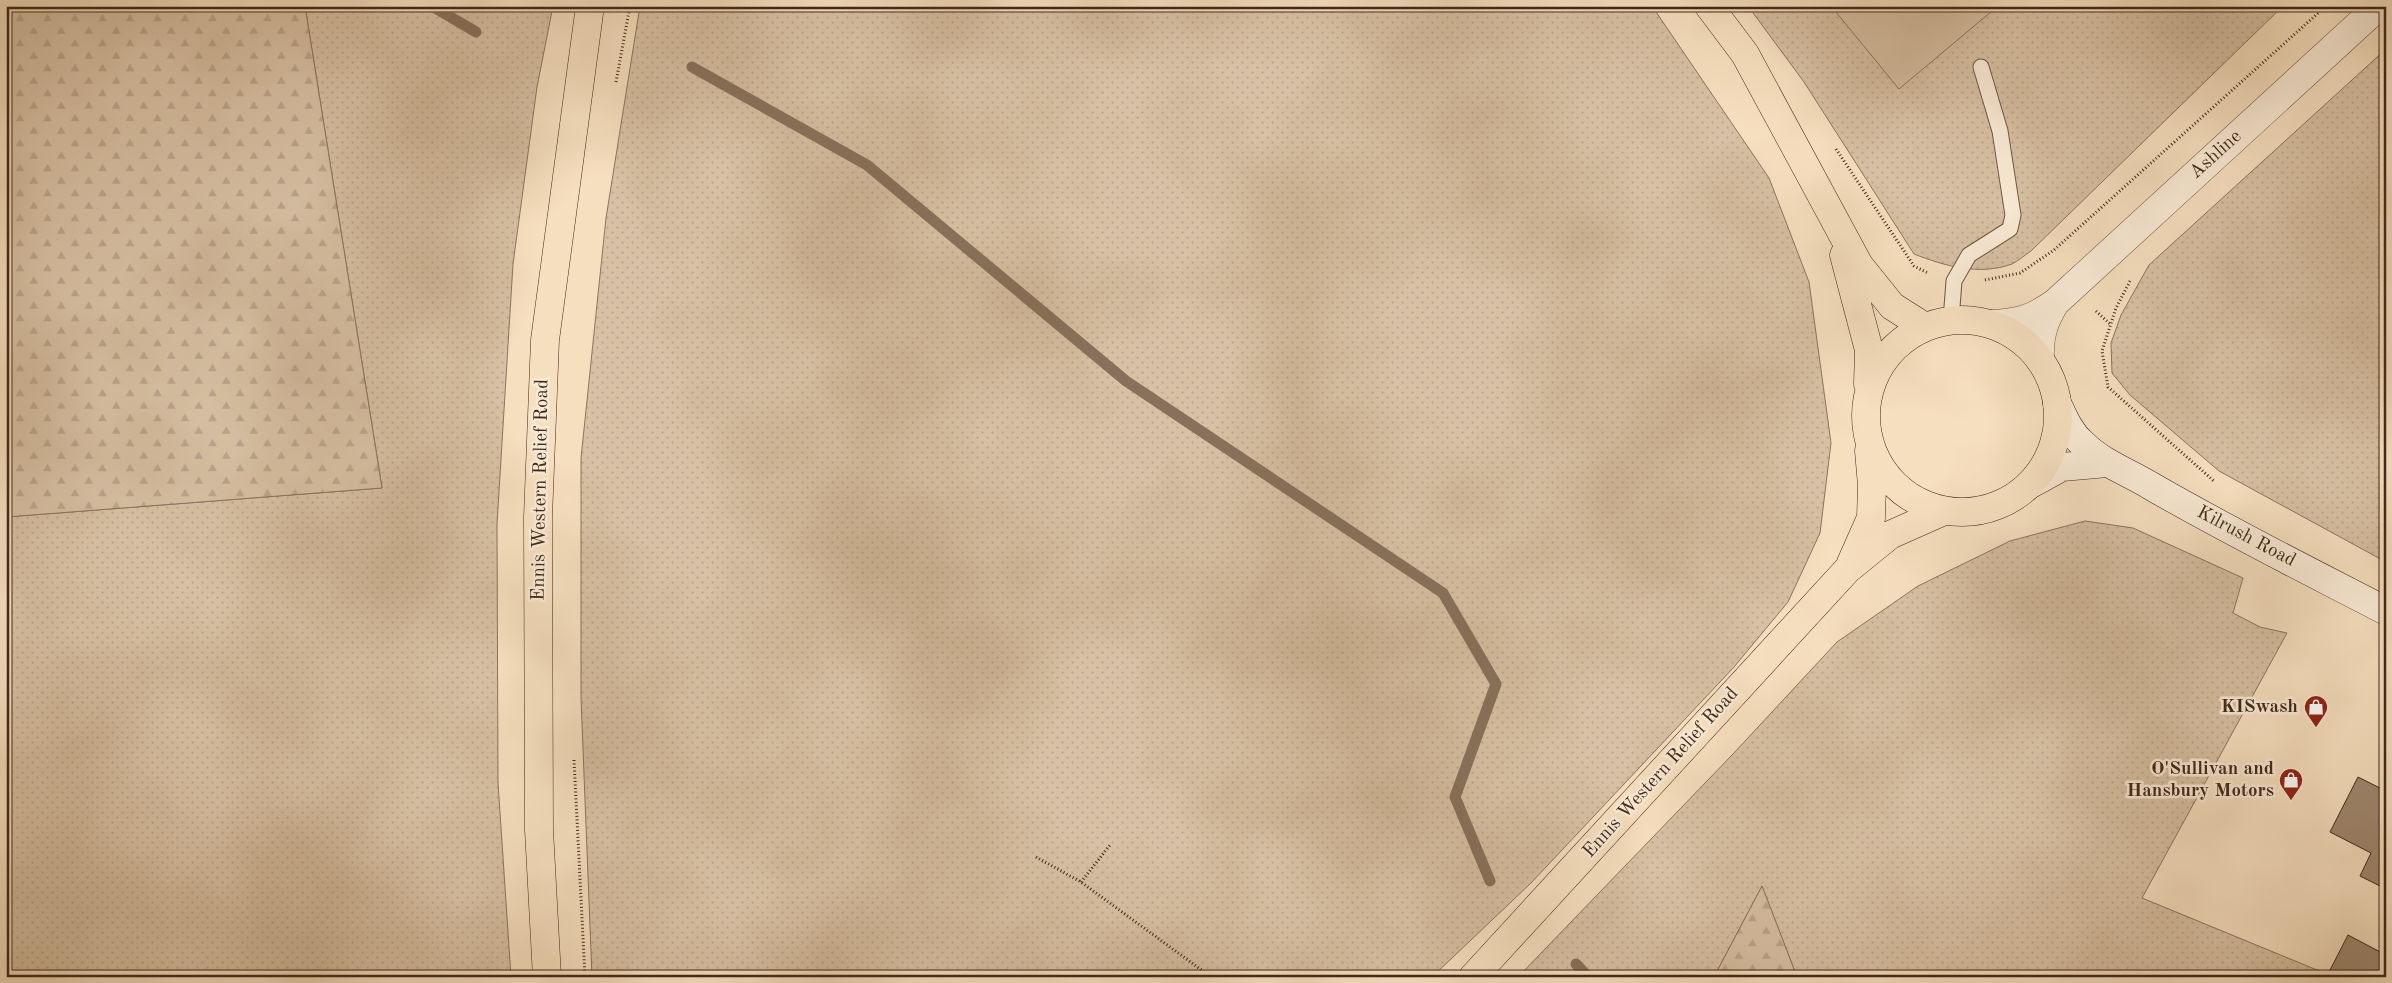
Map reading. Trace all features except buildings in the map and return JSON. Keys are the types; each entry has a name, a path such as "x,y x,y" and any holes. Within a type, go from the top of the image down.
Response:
{"main road":[{"name":"Ennis Western Relief Road","path":"547,977 539,820 538,516 544,360 590,6"},
{"path":"1708,6 1745,54 1859,265 1892,306 1925,327"},
{"path":"1832,216 1852,281 1869,350 1868,393 1865,417 1869,440 1879,466 1896,487 1919,502 1944,511 1975,512 2004,503 2029,485 2043,468 2053,447 2057,425 2057,403 2051,380 2040,359 2026,344 2009,332 1991,324 1971,320 1951,320 1925,327 1905,338 1888,353 1876,372 1868,393"},
{"name":"Ennis Western Relief Road","path":"1848,569 1871,518 1872,485 1869,440"},
{"name":"Ennis Western Relief Road","path":"1473,977 1848,569 1890,535 1944,511"}],"street":[{"name":"Ashline","path":"1991,324 2018,323 2039,314 2055,303 2379,6"},
{"name":"Ashline","path":"2040,359 2039,340 2043,323 2055,303"},
{"name":"Kilrush Road","path":"2057,403 2068,427 2083,445 2107,463 2120,468 2181,503 2386,611"},
{"path":"2029,485 2062,467 2107,463"}],"lane":[{"path":"1951,320 1954,281 1969,255 2010,229 2013,214 2000,131 1981,67"}],"path":[{"path":"614,92 630,6"},
{"path":"1835,147 1914,266 1935,277 1954,281 1979,282 2020,273 2054,250 2326,6"},
{"path":"2133,276 2116,308 2102,351 2108,387 2217,484"},
{"path":"574,755 585,977"},
{"path":"1081,882 1110,845"},
{"path":"1036,856 1081,882 1211,977"}],"green space":[{"path":"6,6 305,6 382,488 6,517"},
{"path":"305,6 553,6 537,87 513,264 497,524 498,783 511,977 6,977 6,517 382,488"},
{"path":"640,6 1652,6 1769,178 1809,282 1831,443 1820,533 1788,602 1734,667 1531,883 1432,977 592,977 581,698 581,458 606,218"},
{"path":"1748,6 2283,6 2031,251 2012,264 2000,268 1975,269 1950,266 1914,254 1804,82"},
{"path":"1831,6 1998,6 1899,89"},
{"path":"2386,49 2386,562 2219,471 2130,395 2112,373 2111,343 2121,315 2149,265"},
{"path":"2085,521 2133,528 2243,578 2233,613 2260,627 2287,633 2142,898 2334,977 1797,977 1762,886 1714,977 1518,977 1733,754 1837,642 1918,586 2010,541"},
{"path":"1762,886 1797,977 1714,977"}],"waterway":[{"path":"432,6 476,32"},
{"path":"692,67 867,165 1126,381 1443,593 1496,684 1455,797 1490,881"},
{"path":"1576,964 1588,977"}],"place":[{"name":"KISwash","path":"2316,728"},
{"name":"O'Sullivan and Hansbury Motors","path":"2291,801"}]}
